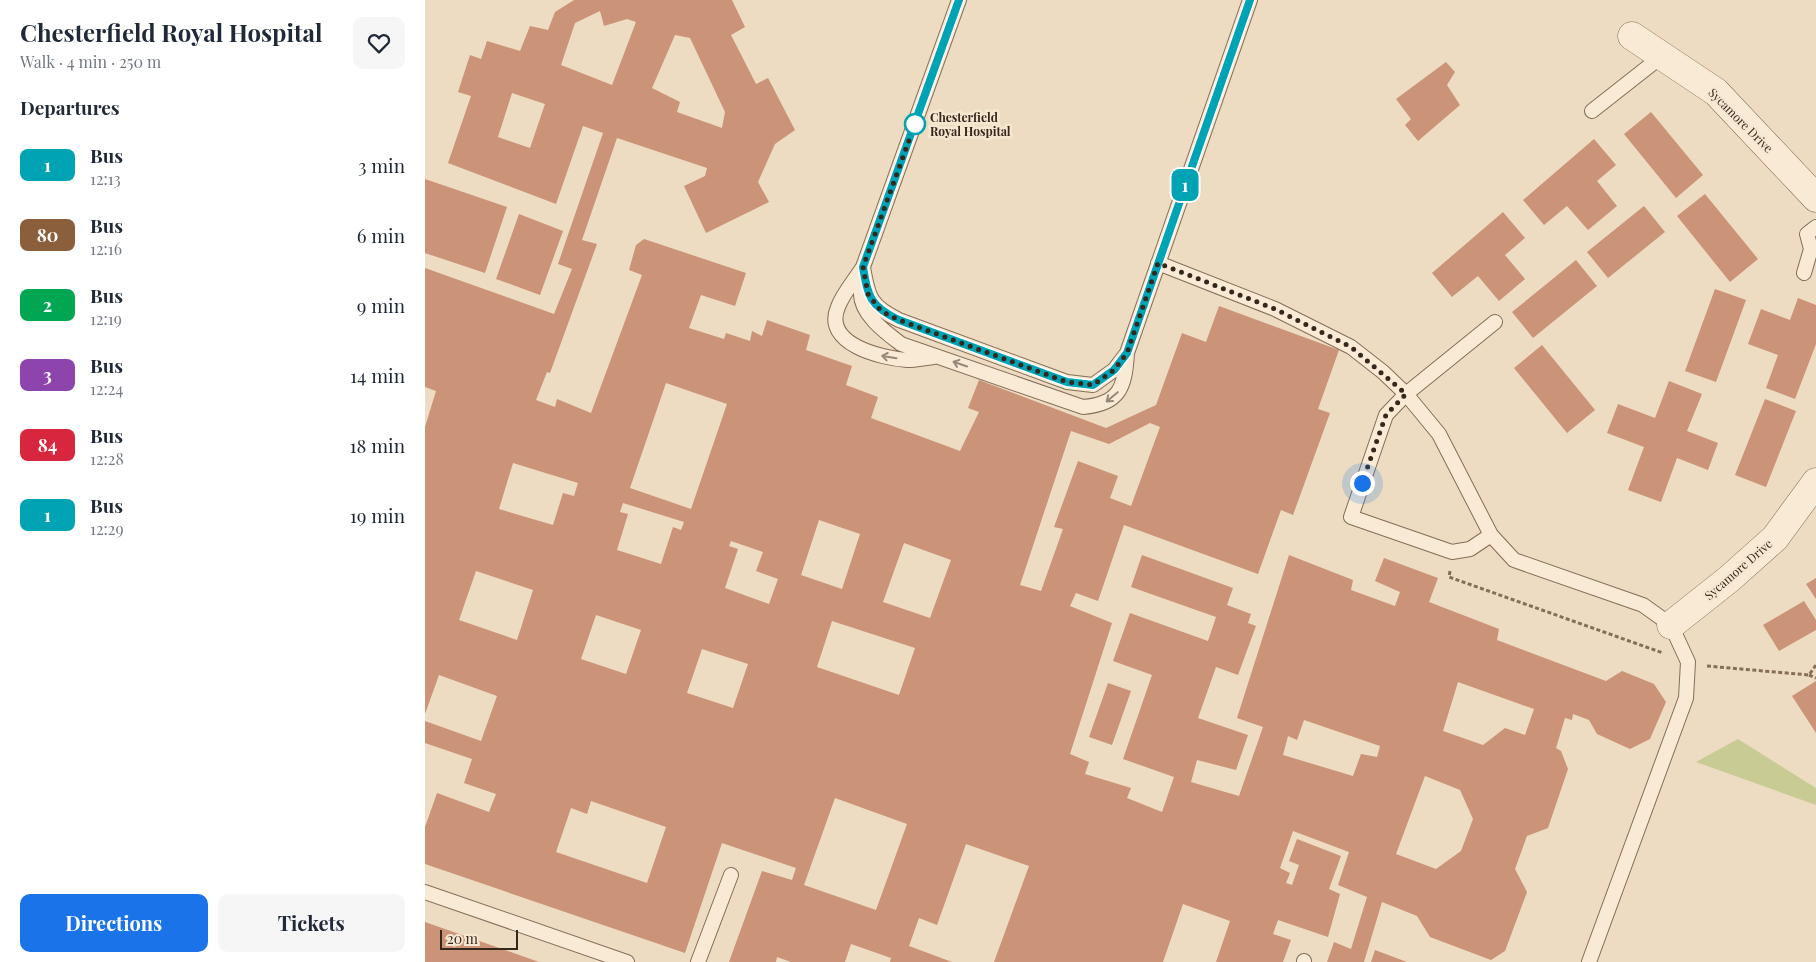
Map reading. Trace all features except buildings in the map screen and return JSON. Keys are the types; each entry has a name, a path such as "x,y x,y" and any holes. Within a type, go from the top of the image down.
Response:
{"street":[{"name":"Sycamore Drive","path":"1633,36 1716,92 1816,198"},
{"name":"Sycamore Drive","path":"1671,625 1729,579 1775,538 1816,482"}],"lane":[{"path":"937,356 907,360 879,355 847,342 839,331 835,320 837,307 863,267 959,0"},
{"path":"863,267 860,296 869,314 882,329 901,344 1083,407 1101,405 1117,395 1126,377 1127,353 1250,0"},
{"path":"1592,112 1662,56"},
{"path":"1803,273 1811,249 1807,234 1816,227"},
{"path":"1158,263 1275,309 1351,347 1406,394 1439,434 1491,535 1514,560 1643,605 1671,625 1688,662 1686,698 1589,962"},
{"path":"863,267 868,294 881,311 899,320 1067,382 1093,385 1114,370 1127,353"},
{"path":"1491,535 1470,549 1452,552 1351,517 1386,415 1406,394 1495,322"},
{"path":"698,962 731,875"},
{"path":"425,892 627,962"}],"path":[{"path":"1452,552 1449,577 1688,662 1721,668 1809,675 1816,678"},
{"path":"1809,675 1816,665"}],"green space":[{"path":"1738,739 1816,788 1816,805 1696,762"}],"bus line":[{"name":"1","path":"959,0 863,267 868,294 881,311 899,320 1067,382 1093,385 1114,370 1127,353 1250,0"}],"place":[{"name":"Chesterfield Royal Hospital","path":"915,124"}],"route":[{"path":"915,124 863,267 868,294 881,311 899,320 1067,382 1093,385 1114,370 1127,353 1158,263 1275,309 1351,347 1383,372 1406,394 1386,415 1362,483"}]}
